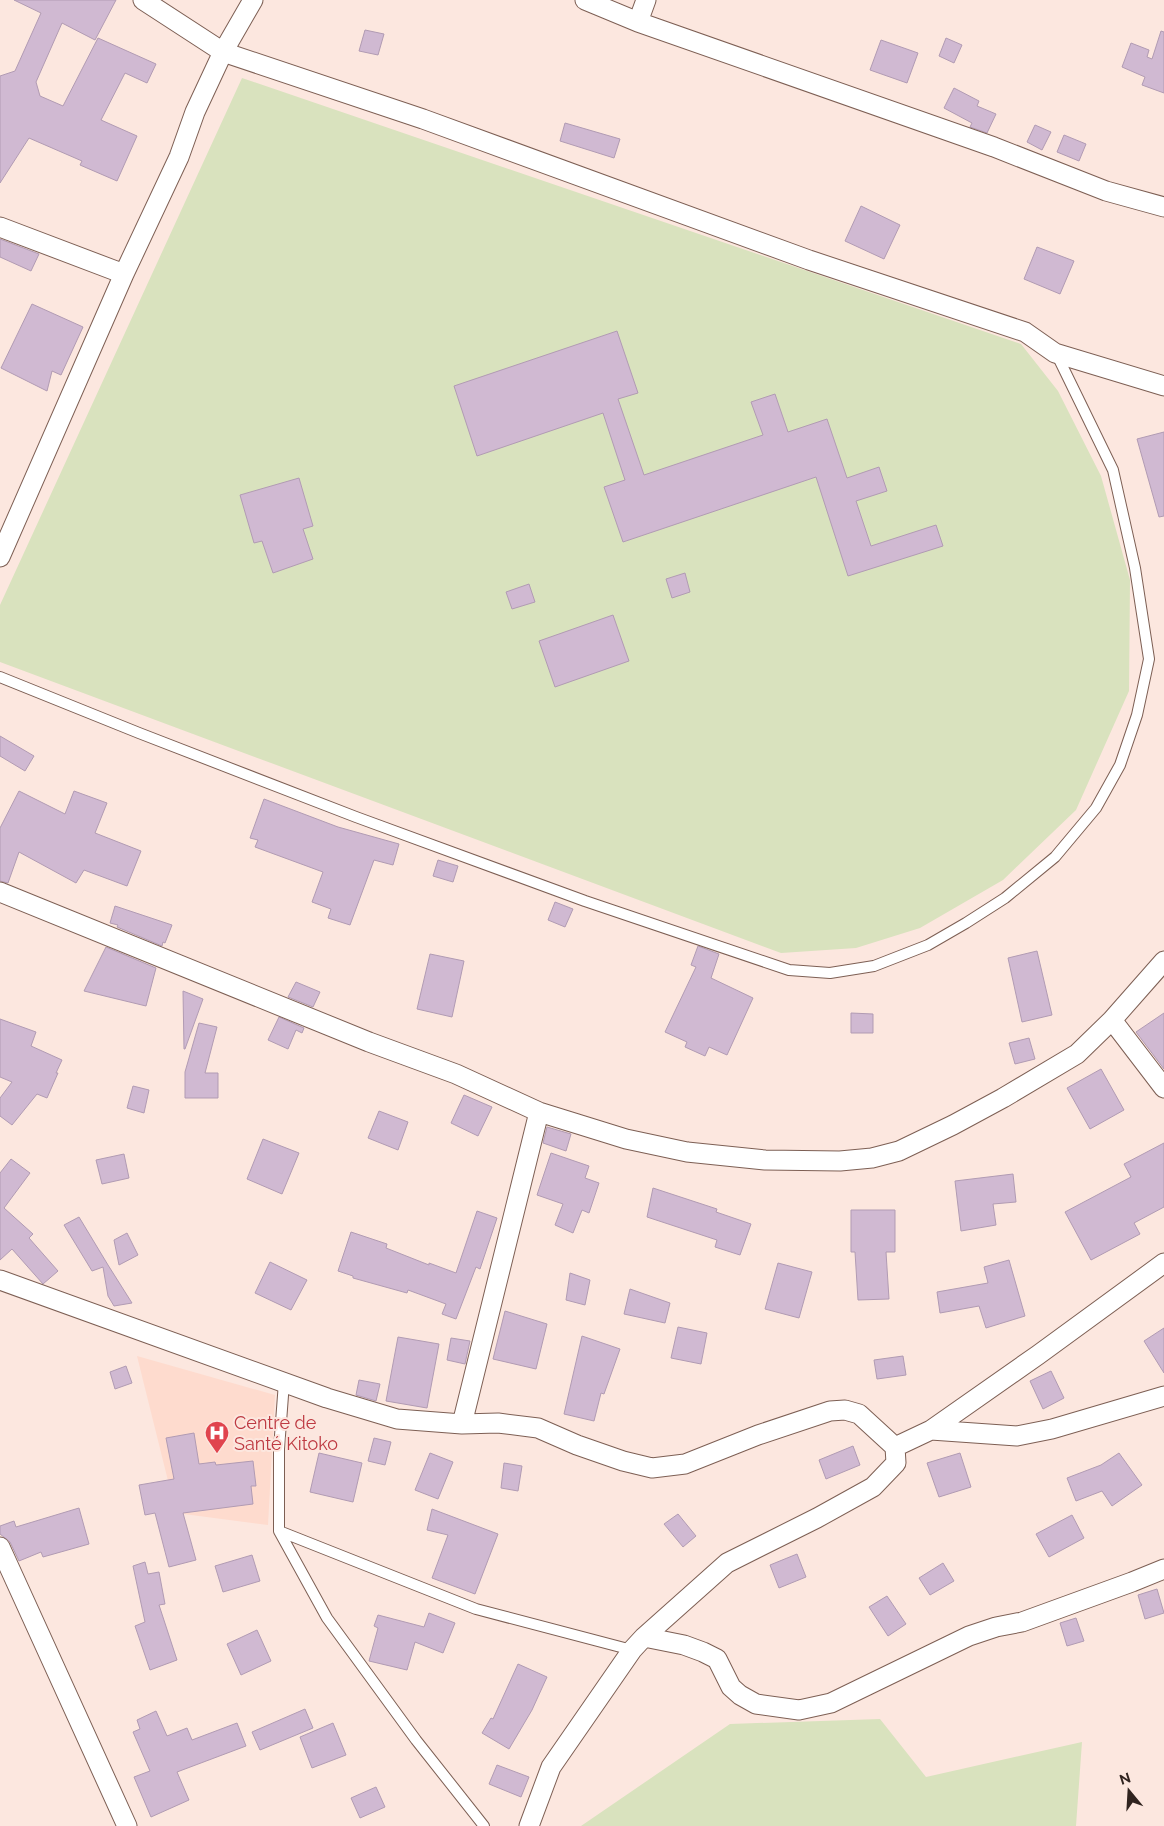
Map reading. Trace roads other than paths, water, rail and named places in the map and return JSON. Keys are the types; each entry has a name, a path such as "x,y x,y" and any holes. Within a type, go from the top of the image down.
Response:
{"street":[{"path":"143,0 224,52 423,119 809,260 1025,332 1055,353 1164,386"},
{"path":"0,557 124,274 179,157 195,112 224,52 253,0"},
{"path":"585,0 638,22 994,147 1106,191 1164,207"},
{"path":"638,22 646,0"},
{"path":"0,227 124,274"},
{"path":"0,892 360,1038 456,1074 539,1112 626,1139 688,1152 765,1160 840,1162 872,1158 898,1151 953,1125 1077,1054 1112,1020 1164,961"},
{"path":"1112,1020 1164,1088"},
{"path":"462,1424 539,1112"},
{"path":"895,1447 931,1430 1164,1263"},
{"path":"0,1280 327,1398 397,1419 538,1428 614,1458 652,1468 685,1464 758,1435 830,1411 845,1410 859,1414 895,1447 896,1463 873,1487 727,1564 638,1644 551,1767 529,1826"},
{"path":"931,1430 1017,1436 1059,1427 1164,1396"},
{"path":"0,1547 127,1826"},
{"path":"638,1644 684,1645 703,1652 717,1659 731,1687 740,1696 756,1704 800,1710 831,1703 969,1636 996,1627 1022,1622 1164,1569"}],"lane":[{"path":"0,677 356,817 585,901 789,970 830,973 874,966 928,945 966,923 1005,898 1055,857 1096,808 1120,765 1137,715 1149,659 1135,568 1113,470 1055,353"},
{"path":"284,1382 279,1449 279,1531 327,1618 416,1740 484,1826"},
{"path":"279,1531 476,1609 638,1644"}],"place":[{"name":"Centre de Santé Kitoko","path":"217,1454"}]}
